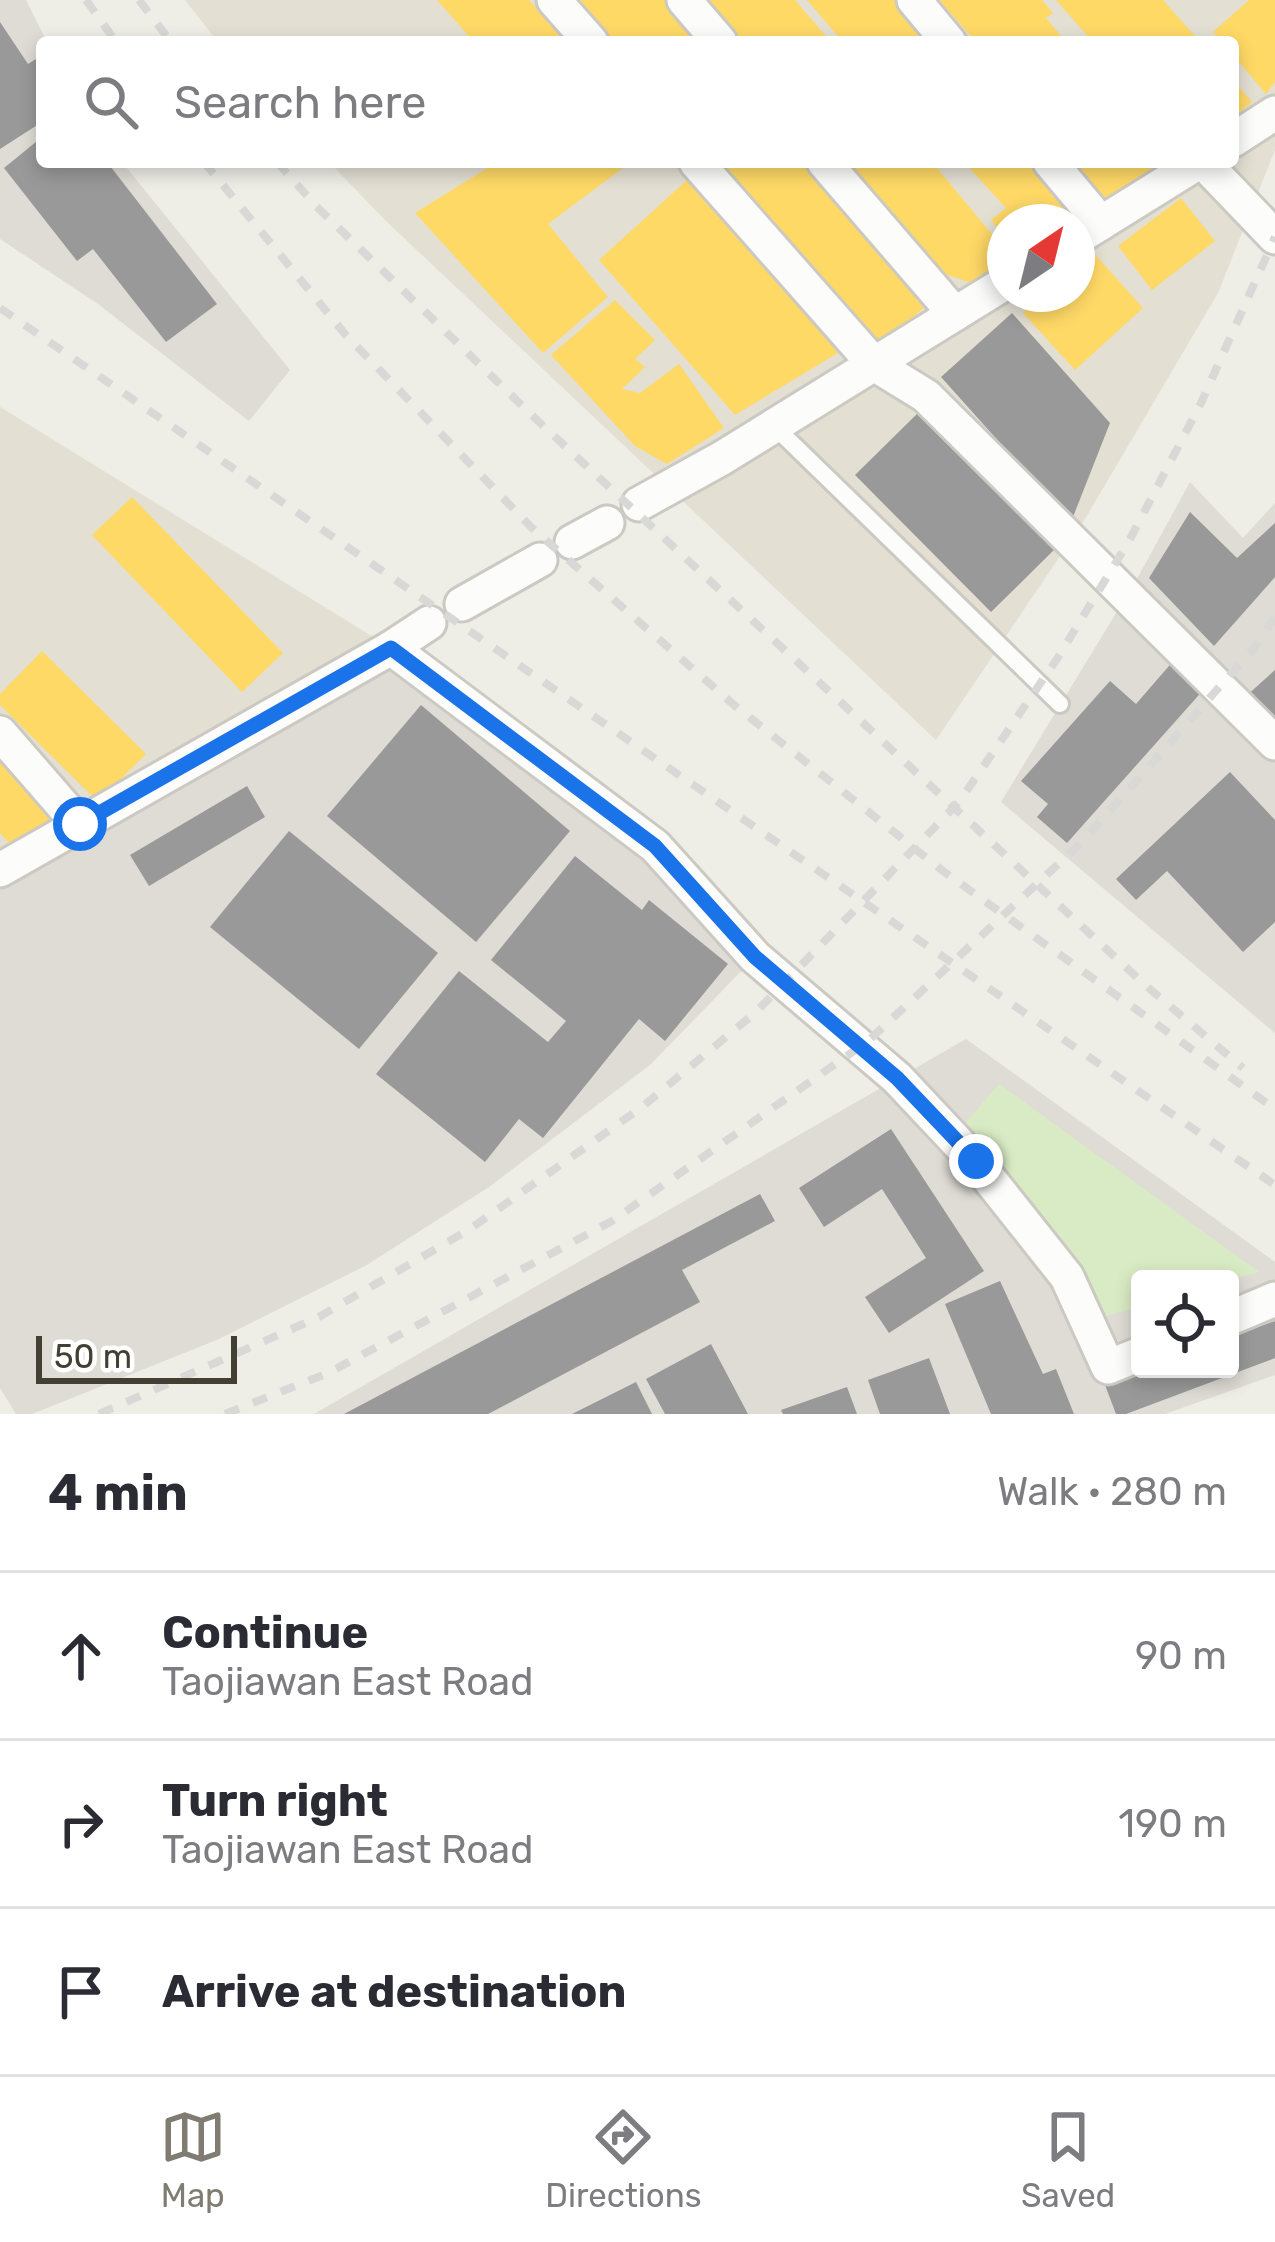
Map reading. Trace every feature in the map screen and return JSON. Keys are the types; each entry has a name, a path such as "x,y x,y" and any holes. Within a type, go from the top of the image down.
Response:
{"street":[{"path":"554,0 586,36"},
{"path":"684,0 715,36"},
{"path":"914,0 944,36"},
{"path":"1239,136 1275,113"},
{"path":"701,168 874,364 926,396 1275,743"},
{"path":"829,168 955,314"},
{"path":"1053,168 1074,204"},
{"path":"1095,226 1191,168"},
{"path":"1207,168 1275,237"},
{"path":"639,504 987,294"},
{"path":"572,542 607,523"},
{"path":"462,604 540,560"},
{"path":"0,870 429,622"},
{"path":"391,648 655,846 755,957 897,1078 976,1161 1066,1277 1108,1366 1131,1357"},
{"path":"0,733 80,824"},
{"path":"1239,1314 1275,1300"}],"lane":[{"path":"774,425 1060,704"}],"shaded area":[{"path":"0,0 26,0 44,36 36,36 36,168 127,168 290,370 249,421 98,304 0,239"},
{"path":"185,0 1275,0 1275,150 1218,293 1085,519 936,740 335,168 1239,168 1239,36 213,36"},
{"path":"0,407 391,648 0,870"},
{"path":"1190,482 1243,538 1275,503 1275,1033 1001,802"},
{"path":"391,648 655,846 755,957 650,1065 489,1187 365,1266 219,1339 32,1414 16,1414 0,1388 0,872"},
{"path":"966,1039 1275,1262 1275,1375 1165,1414 314,1414"}],"green space":[{"path":"999,1084 1259,1272 1239,1278 1239,1270 1131,1270 1131,1309 1106,1316 1077,1267 957,1133"}],"building: Homes":[{"path":"437,0 529,0 562,36 469,36"},
{"path":"576,0 664,0 696,36 608,36"},
{"path":"698,0 795,0 826,36 729,36"},
{"path":"807,0 900,0 931,36 838,36"},
{"path":"939,0 1042,0 1053,13 1046,18 1061,36 971,36"},
{"path":"1056,0 1163,0 1195,36 1088,36"},
{"path":"1249,0 1275,0 1275,82 1266,94 1239,62 1239,36 1213,32"},
{"path":"1239,87 1252,102 1239,113"},
{"path":"487,168 623,168 548,224 608,297 543,353 415,213"},
{"path":"720,168 811,168 929,303 876,350"},
{"path":"843,168 937,168 987,228 987,281 980,286 930,269"},
{"path":"969,168 1042,168 1072,204 1002,204"},
{"path":"1061,168 1162,168 1104,217"},
{"path":"687,180 846,348 735,415 599,260"},
{"path":"1181,198 1215,241 1152,290 1118,246"},
{"path":"1095,254 1143,308 1075,370 1023,313 1095,312"},
{"path":"615,300 655,340 635,359 645,367 622,389 640,393 679,364 724,428 667,464 635,446 551,355"},
{"path":"132,497 283,653 242,692 92,535"},
{"path":"42,651 146,754 98,802 0,705 0,694"},
{"path":"0,754 58,818 19,854 0,833"}],"building: Industry":[{"path":"0,22 28,64 36,59 36,126 0,149"},
{"path":"36,142 36,168 112,168 217,304 166,342 93,249 77,261 4,168"},
{"path":"1012,313 1110,423 1071,522 941,377"},
{"path":"921,410 1057,547 991,612 855,475"},
{"path":"1190,512 1237,558 1275,523 1275,577 1214,646 1149,578"},
{"path":"1175,659 1206,687 1067,843 1037,817 1048,804 1021,781 1110,681 1136,704"},
{"path":"1275,670 1275,729 1244,698"},
{"path":"421,705 570,831 476,942 327,816"},
{"path":"1230,772 1275,820 1275,922 1243,952 1167,871 1136,900 1116,879"},
{"path":"247,786 265,817 149,886 130,855"},
{"path":"289,831 438,953 359,1049 210,927"},
{"path":"575,856 642,910 649,900 728,964 665,1041 639,1019 543,1138 519,1119 485,1162 376,1074 459,971 548,1042 566,1021 491,960"},
{"path":"891,1129 984,1271 889,1333 865,1297 926,1258 882,1189 824,1227 799,1188"},
{"path":"760,1194 775,1221 682,1270 700,1302 488,1414 344,1414"},
{"path":"1000,1281 1043,1374 1056,1369 1074,1414 991,1414 945,1304"},
{"path":"1275,1321 1275,1358 1239,1372 1239,1334"},
{"path":"711,1344 748,1414 665,1414 646,1379"},
{"path":"929,1358 950,1414 880,1414 868,1380"},
{"path":"1131,1375 1222,1378 1126,1414 1116,1414 1105,1385"},
{"path":"636,1382 652,1414 572,1414"},
{"path":"847,1387 857,1414 783,1414 781,1410"}],"railway":[{"path":"86,0 112,36"},
{"path":"139,0 166,36"},
{"path":"209,168 345,334 532,528 734,705 943,871 1275,1109"},
{"path":"282,168 538,421 1144,984 1243,1068"},
{"path":"99,1414 319,1317 470,1229 642,1107 756,1012 959,802 1057,659 1129,541 1201,403 1275,237"},
{"path":"0,308 1275,1185"},
{"path":"225,1414 328,1373 612,1221 868,1041 1083,841 1253,649 1275,617"}],"route":[{"path":"80,824 391,648 655,846 755,957 897,1078 976,1161"}]}
